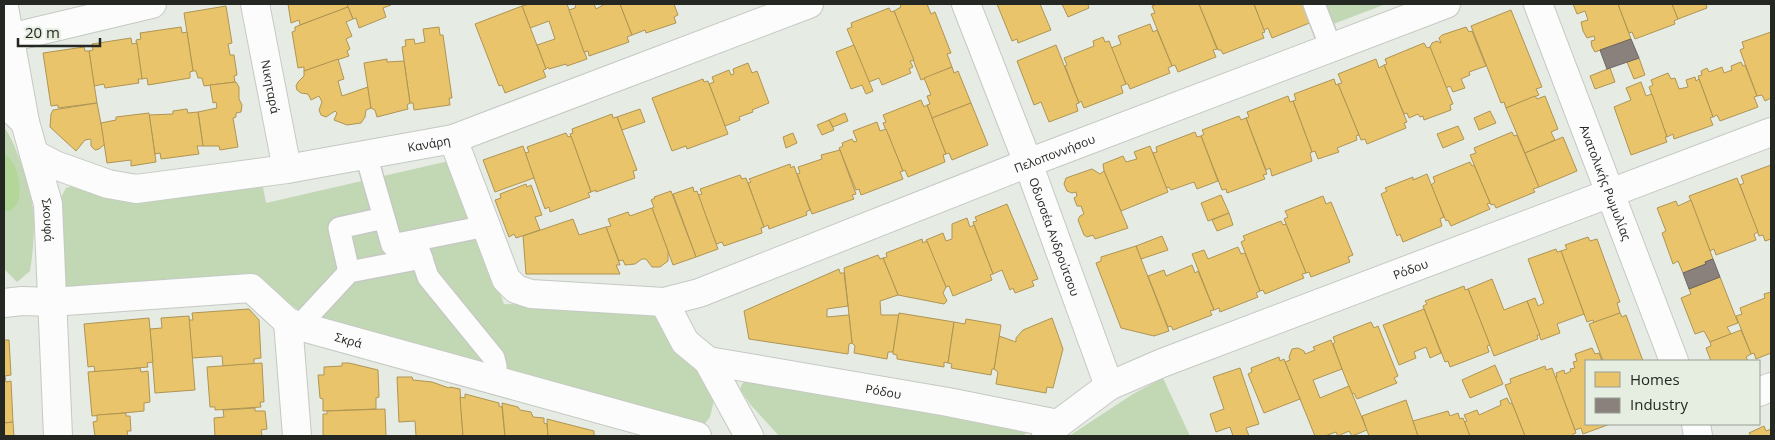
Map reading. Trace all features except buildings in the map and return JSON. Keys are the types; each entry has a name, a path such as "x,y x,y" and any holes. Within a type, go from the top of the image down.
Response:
{"street":[{"path":"9,38 152,4"},
{"name":"Νικηταρά","path":"255,4 287,169"},
{"name":"Κανάρη","path":"34,154 55,165 108,184 136,189 287,169 453,139 809,4"},
{"name":"Οδυσσέα Ανδρούτσου","path":"966,4 1028,163 1109,386"},
{"path":"1314,4 1331,48"},
{"name":"Πελοποννήσου","path":"453,139 506,279 516,289 531,294 664,302 699,292 1028,163 1446,4"},
{"name":"Ανατολικής Ρωμυλίας","path":"1538,4 1674,360"},
{"name":"Σκουφά","path":"4,6 25,122 48,204 58,436"},
{"path":"4,102 25,122"},
{"name":"Ρόδου","path":"708,362 1014,414 1052,430 1109,386 1162,362 1771,132"},
{"path":"366,155 392,245 419,250"},
{"path":"349,272 340,228 384,218"},
{"path":"297,436 293,324 349,272 486,226"},
{"path":"419,250 428,277 494,358 496,381"},
{"name":"Σκρά","path":"10,296 51,302 251,288 293,324 697,436"},
{"path":"664,302 685,342 708,362 750,436"}],"shaded area":[{"path":"1320,4 1386,4 1328,26"},
{"path":"4,127 14,145 23,171 31,197 34,218 30,271 17,282 4,269"},
{"path":"4,153 15,167 20,186 18,202 10,211 4,211"},
{"path":"453,160 504,304 586,306 662,312 674,352 693,361 714,400 710,417 703,426 315,322 254,278 64,292 61,197 66,188 78,184 261,177 266,203"},
{"path":"1163,378 1190,436 1069,436 1133,394"},
{"path":"748,379 1028,427 1027,432 1023,436 779,436 750,404 740,389 742,384"}]}
